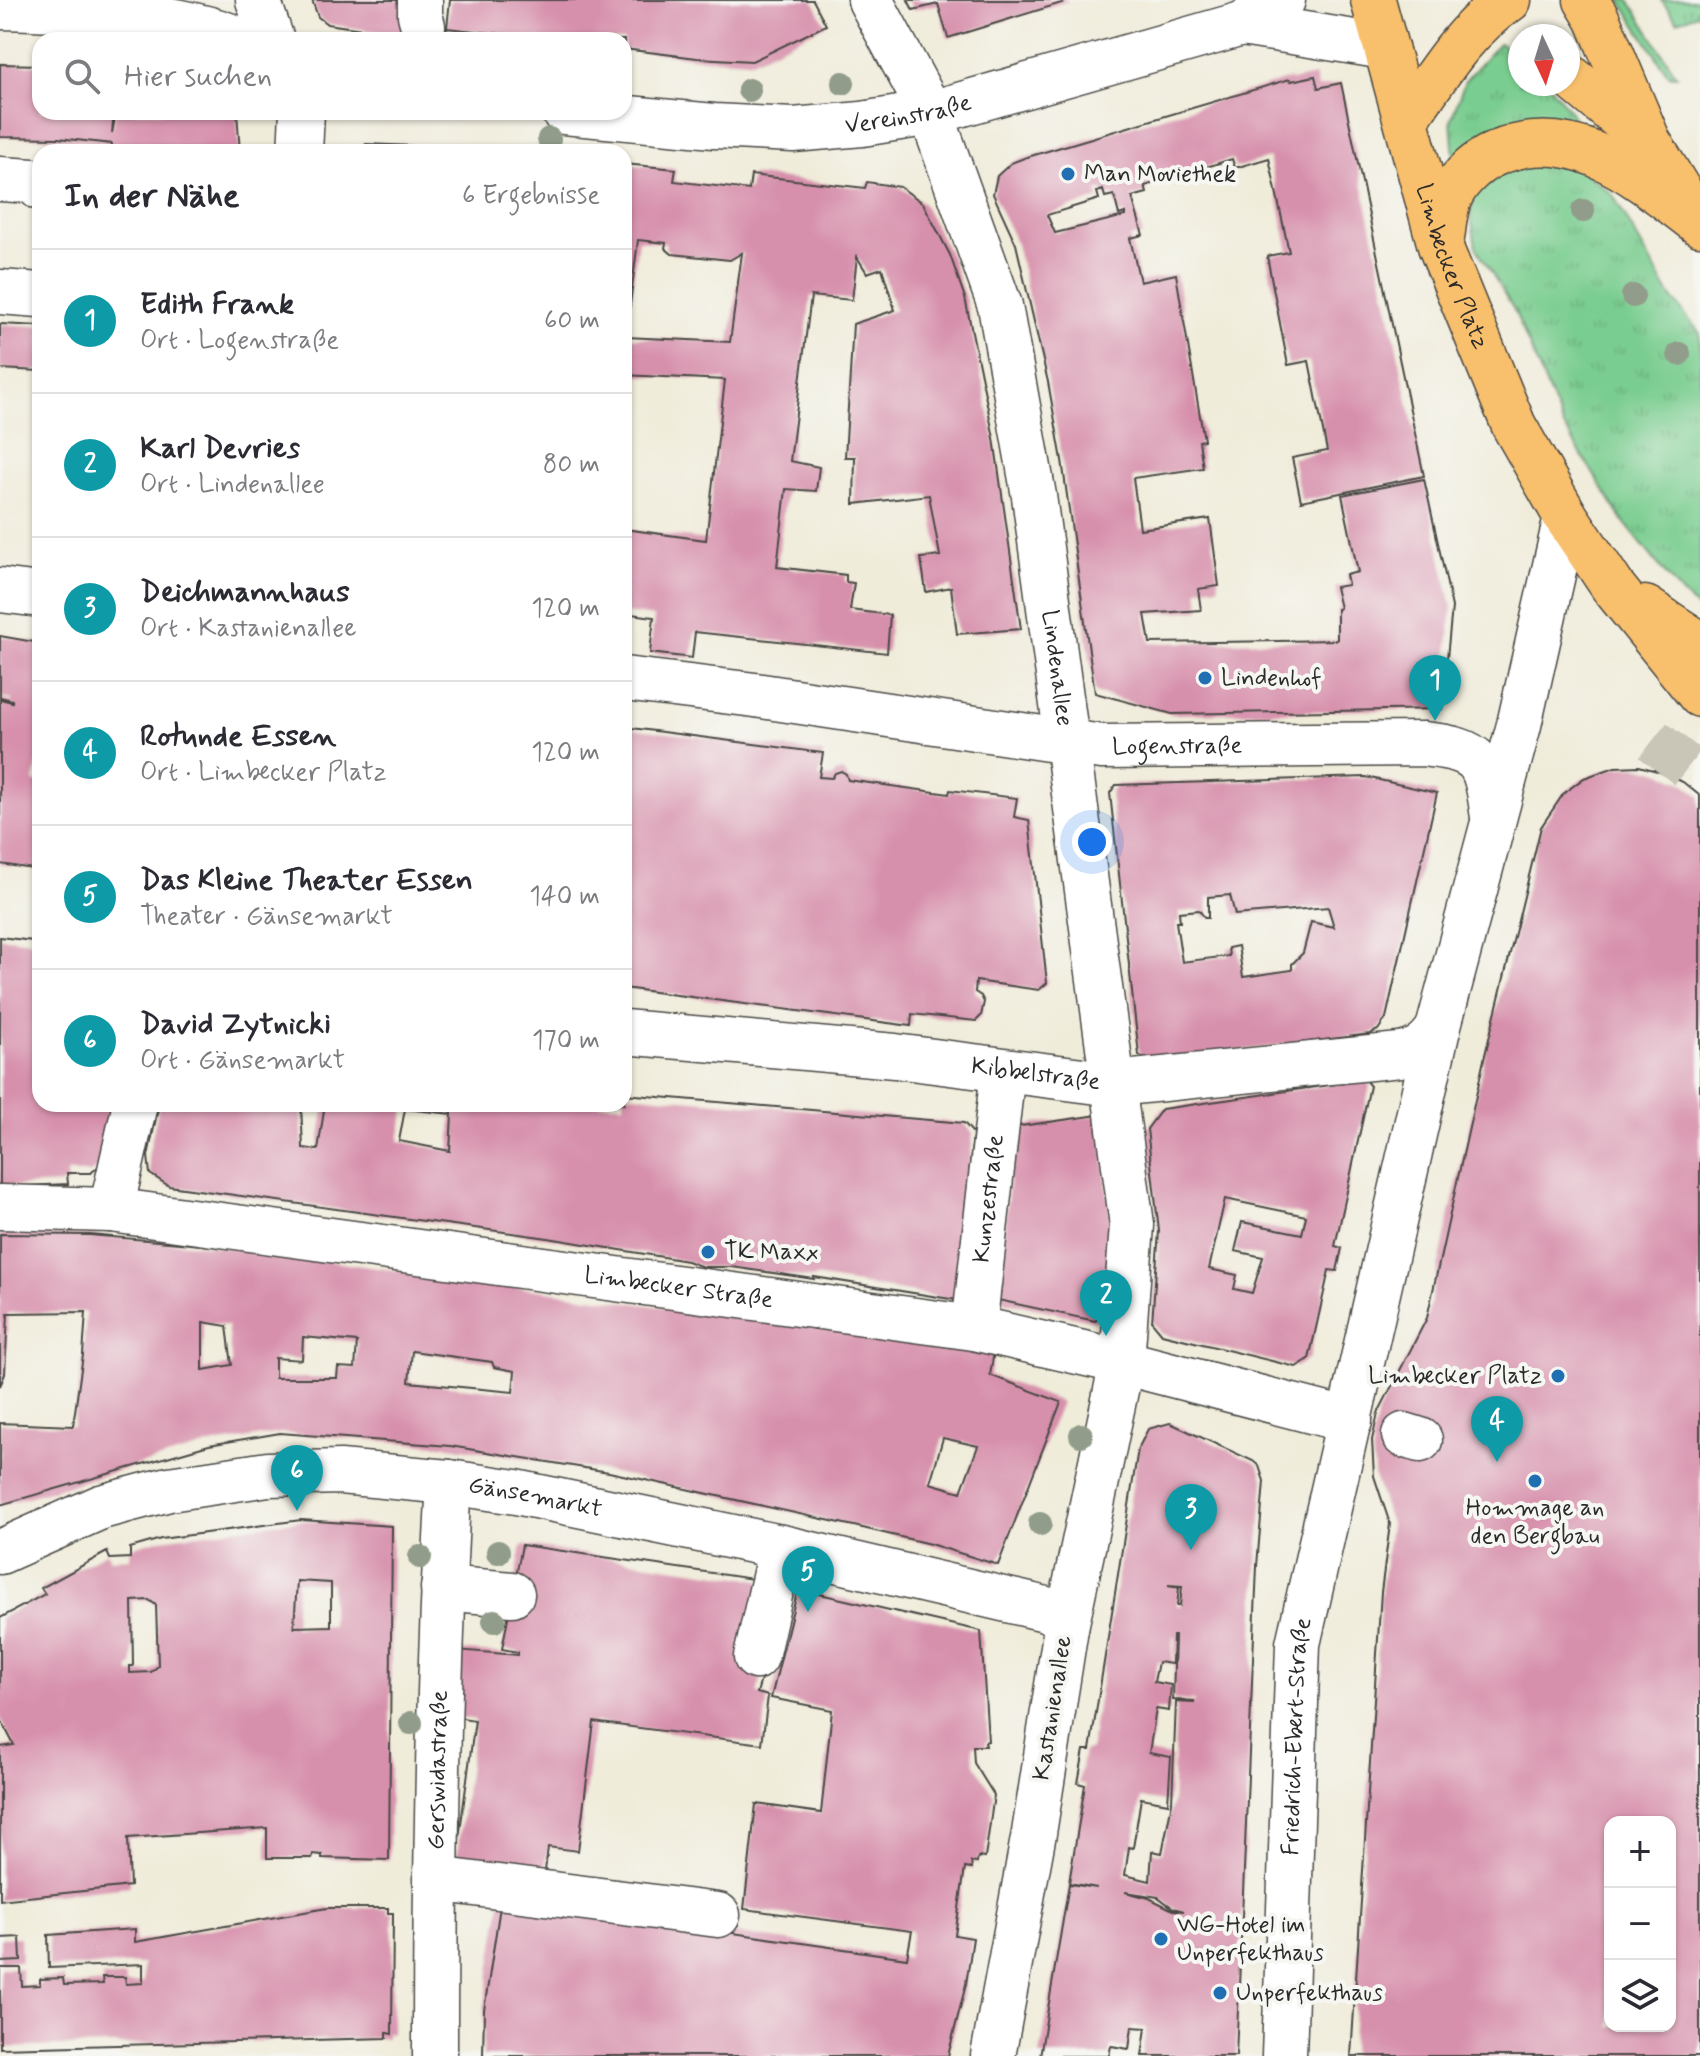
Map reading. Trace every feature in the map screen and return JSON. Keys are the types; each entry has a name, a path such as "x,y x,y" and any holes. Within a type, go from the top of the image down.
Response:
{"main road":[{"name":"Limbecker Platz","path":"1373,0 1440,246 1514,426 1566,517 1613,587 1700,695"},
{"path":"1586,0 1597,18 1649,142 1700,223"},
{"path":"1406,120 1448,59 1499,12"},
{"path":"1580,85 1649,142"},
{"path":"1440,246 1450,196 1466,173 1489,156 1515,145 1536,141 1585,149 1613,162 1700,223"},
{"path":"1613,587 1700,644"}],"street":[{"path":"258,0 269,32"},
{"name":"Lindenallee","path":"870,0 931,113 948,168 987,264 1000,306 1034,496 1132,1225 1122,1362"},
{"name":"Vereinstraße","path":"632,118 793,130 862,124 931,113 1242,24 1283,0"},
{"path":"0,7 119,8 214,32"},
{"name":"Vereinstraße","path":"1242,24 1385,47"},
{"path":"300,144 302,120"},
{"path":"0,179 32,181"},
{"path":"0,292 32,294"},
{"path":"1438,1029 1519,725 1566,517"},
{"path":"0,590 32,594"},
{"name":"Logenstraße","path":"632,680 755,695 1102,747 1423,744 1454,747 1481,765 1488,776 1494,821"},
{"name":"Kibbelstraße","path":"632,1033 895,1056 1114,1084 1412,1053 1423,1047 1438,1029"},
{"name":"Friedrich-Ebert-Straße","path":"1284,2056 1298,1644 1438,1029"},
{"name":"Kunzestraße","path":"974,1328 1003,1071"},
{"path":"111,1210 133,1112"},
{"name":"Limbecker Straße","path":"0,1207 111,1210 974,1328 1122,1362 1350,1421"},
{"name":"Kastanienallee","path":"993,2056 1034,1833 1066,1628 1122,1362"},
{"name":"Gänsemarkt","path":"0,1552 101,1507 144,1495 212,1481 312,1472 449,1482 516,1492 781,1547 1046,1609 1060,1616 1066,1628"},
{"name":"Gerswidastraße","path":"435,2056 435,1879 442,1603 449,1482"},
{"path":"755,1645 781,1547"},
{"path":"442,1603 512,1594"},
{"path":"435,1879 718,1915"}],"green space":[{"path":"1620,0 1629,0 1677,76 1667,73"},
{"path":"1661,0 1700,0 1699,14 1677,21"},
{"path":"1499,43 1508,49 1508,96 1558,96 1580,129 1454,160 1451,120 1465,81"},
{"path":"1517,162 1576,166 1613,195 1669,294 1700,333 1700,611 1681,593 1623,521 1563,425 1514,310 1476,247 1471,216 1473,200 1485,183"}],"building":[{"path":"312,0 407,0 403,32 327,24 318,17"},
{"path":"450,0 813,0 826,25 752,61 632,50 632,32 483,32 447,28"},
{"path":"908,0 1068,1 948,38 938,4 913,10"},
{"path":"0,64 32,65 32,120 113,120 112,133 114,120 238,120 239,144 112,144 58,138 0,137"},
{"path":"1315,76 1318,88 1341,83 1424,476 1301,501 1292,458 1327,451 1309,361 1288,365 1267,256 1289,252 1269,158 1235,168 1232,159 1145,186 1147,193 1132,197 1143,235 1130,238 1140,282 1176,274 1204,440 1199,441 1203,468 1133,478 1140,529 1210,519 1219,586 1198,589 1201,610 1145,614 1150,643 1337,640 1337,609 1340,608 1335,587 1348,585 1346,575 1358,572 1342,495 1424,479 1452,607 1442,709 1172,714 1095,693 1048,382 1016,244 993,194 997,176 1011,163 1024,158","holes":["1103,190 1105,197 1114,195 1119,215 1125,213 1125,216 1055,233 1047,215 1099,199 1097,192"]},
{"path":"632,165 676,169 674,181 749,190 751,175 865,188 867,182 900,187 923,203 950,255 965,298 994,438 1021,629 957,634 951,587 926,592 921,558 940,556 929,495 854,504 855,457 845,457 853,324 895,310 882,268 867,273 857,257 852,300 811,296 790,461 819,467 816,491 786,489 777,567 846,575 846,582 854,583 850,610 890,615 887,653 695,632 692,658 650,653 654,617 632,614 632,530 706,540 725,380 632,375 632,337 730,342 742,253 730,260 672,254 665,248 666,243 638,240 632,288"},
{"path":"0,324 32,326 32,371 0,369"},
{"path":"0,636 32,642 32,869 0,864 0,699 12,700 0,697"},
{"path":"632,728 823,753 819,777 832,778 841,771 848,780 949,794 950,790 1017,798 1014,817 1029,820 1047,983 1039,990 976,981 975,992 984,1002 981,1016 976,1021 912,1014 911,1026 632,989"},
{"name":"Limbecker Platz","path":"1639,766 1683,782 1700,796 1700,2056 1351,2056 1381,1592 1390,1524 1374,1476 1372,1440 1378,1413 1427,1318 1485,1055 1541,827 1564,793 1584,778 1615,767"},
{"path":"1366,777 1437,793 1386,1018 1378,1030 1370,1034 1151,1062 1139,1055 1110,793 1116,785","holes":["1230,895 1235,915 1328,907 1334,927 1311,922 1303,953 1292,964 1292,970 1243,977 1238,946 1228,948 1229,956 1182,962 1176,922 1180,922 1179,912 1199,910 1208,918 1208,897"]},
{"path":"0,937 32,941 32,1112 111,1112 100,1165 91,1173 67,1173 68,1184 0,1187"},
{"path":"1365,1080 1370,1086 1335,1246 1342,1248 1337,1271 1329,1270 1309,1359 1296,1367 1162,1334 1152,1322 1159,1231 1147,1129 1162,1109","holes":["1225,1199 1306,1216 1302,1234 1242,1222 1235,1251 1263,1257 1252,1293 1234,1289 1237,1275 1209,1269"]},
{"path":"632,1095 964,1123 973,1133 957,1300 814,1277 732,1267 703,1267 687,1261 548,1238 169,1186 150,1174 148,1156 157,1112 301,1112 303,1148 318,1150 324,1112 404,1112 399,1141 450,1151 452,1114 433,1112 632,1112"},
{"path":"1099,1115 1112,1230 1107,1312 1095,1321 998,1300 1014,1127"},
{"path":"0,1234 90,1235 224,1247 994,1352 990,1375 1061,1402 998,1565 930,1544 609,1472 450,1446 280,1433 209,1445 0,1505 0,1423 73,1426 86,1312 8,1313 5,1374 0,1386","holes":["203,1322 227,1326 232,1365 203,1370","303,1337 357,1342 355,1368 338,1367 337,1378 275,1378 275,1358 302,1360","412,1351 492,1362 494,1367 515,1371 513,1392 409,1382","943,1438 978,1446 961,1492 930,1483"]},
{"path":"1170,1423 1253,1461 1259,1466 1264,1481 1257,1566 1236,2056 1142,2056 1146,2028 1132,2027 1129,2049 1111,2046 1109,2056 1040,2056 1069,1884 1097,1888 1069,1883 1085,1785 1078,1783 1084,1750 1090,1750 1138,1449 1148,1429","holes":["1168,1585 1182,1586 1180,1606 1177,1606 1179,1587","1175,1636 1173,1700 1194,1703 1176,1702 1172,1803 1162,1853 1152,1851 1150,1881 1125,1875 1141,1798 1168,1803 1171,1757 1149,1753 1156,1709 1169,1711 1171,1685 1154,1682 1158,1662 1172,1664","1125,1892 1158,1897 1173,1908 1184,1911 1173,1910 1149,1898"]},
{"path":"301,1520 392,1526 389,1860 322,1858 322,1855 313,1854 312,1858 267,1858 267,1828 128,1838 130,1886 0,1900 0,1747 14,1745 0,1718 0,1618 45,1594 41,1588 107,1552 110,1559 130,1558 130,1548 161,1539","holes":["297,1581 331,1583 331,1626 294,1627","149,1600 156,1605 158,1666 151,1672 130,1673 130,1666 133,1666 132,1601"]},
{"path":"522,1545 760,1580 767,1659 757,1693 768,1696 762,1744 594,1722 578,1851 548,1847 545,1871 456,1861 475,1720 456,1717 456,1650 518,1655 518,1652 502,1649"},
{"path":"798,1589 981,1631 988,1741 985,1742 986,1746 973,1746 974,1763 994,1795 985,1858 978,1857 977,1863 971,1862 972,1869 965,1868 955,1935 973,1938 966,1984 948,2056 483,2056 484,2010 501,1900 907,1958 912,1931 744,1909 756,1804 821,1813 832,1710 771,1698"},
{"path":"327,1908 388,1908 388,1913 393,1913 392,2034 387,2033 387,2038 0,2048 0,1968 21,1968 22,1986 40,1985 40,1979 63,1978 64,1985 103,1984 102,1977 125,1977 126,1984 143,1983 143,1964 49,1968 48,1935 135,1929 135,1942"},
{"path":"20,1937 21,1961 0,1962 0,1938"}],"tunnel":[{"path":"1657,771 1700,716"}],"place":[{"name":"Man Moviethek","path":"1068,174"},
{"name":"Lindenhof","path":"1205,678"},
{"name":"Edith Frank","path":"1435,721"},
{"name":"TK Maxx","path":"708,1252"},
{"name":"Karl Devries","path":"1106,1336"},
{"name":"Limbecker Platz","path":"1558,1376"},
{"name":"Rotunde Essen","path":"1497,1462"},
{"name":"Hommage an den Bergbau","path":"1535,1481"},
{"name":"David Zytnicki","path":"297,1511"},
{"name":"Deichmannhaus","path":"1191,1550"},
{"name":"Das Kleine Theater Essen","path":"808,1612"},
{"name":"WG-Hotel im Unperfekthaus","path":"1161,1939"},
{"name":"Unperfekthaus","path":"1220,1993"}]}
